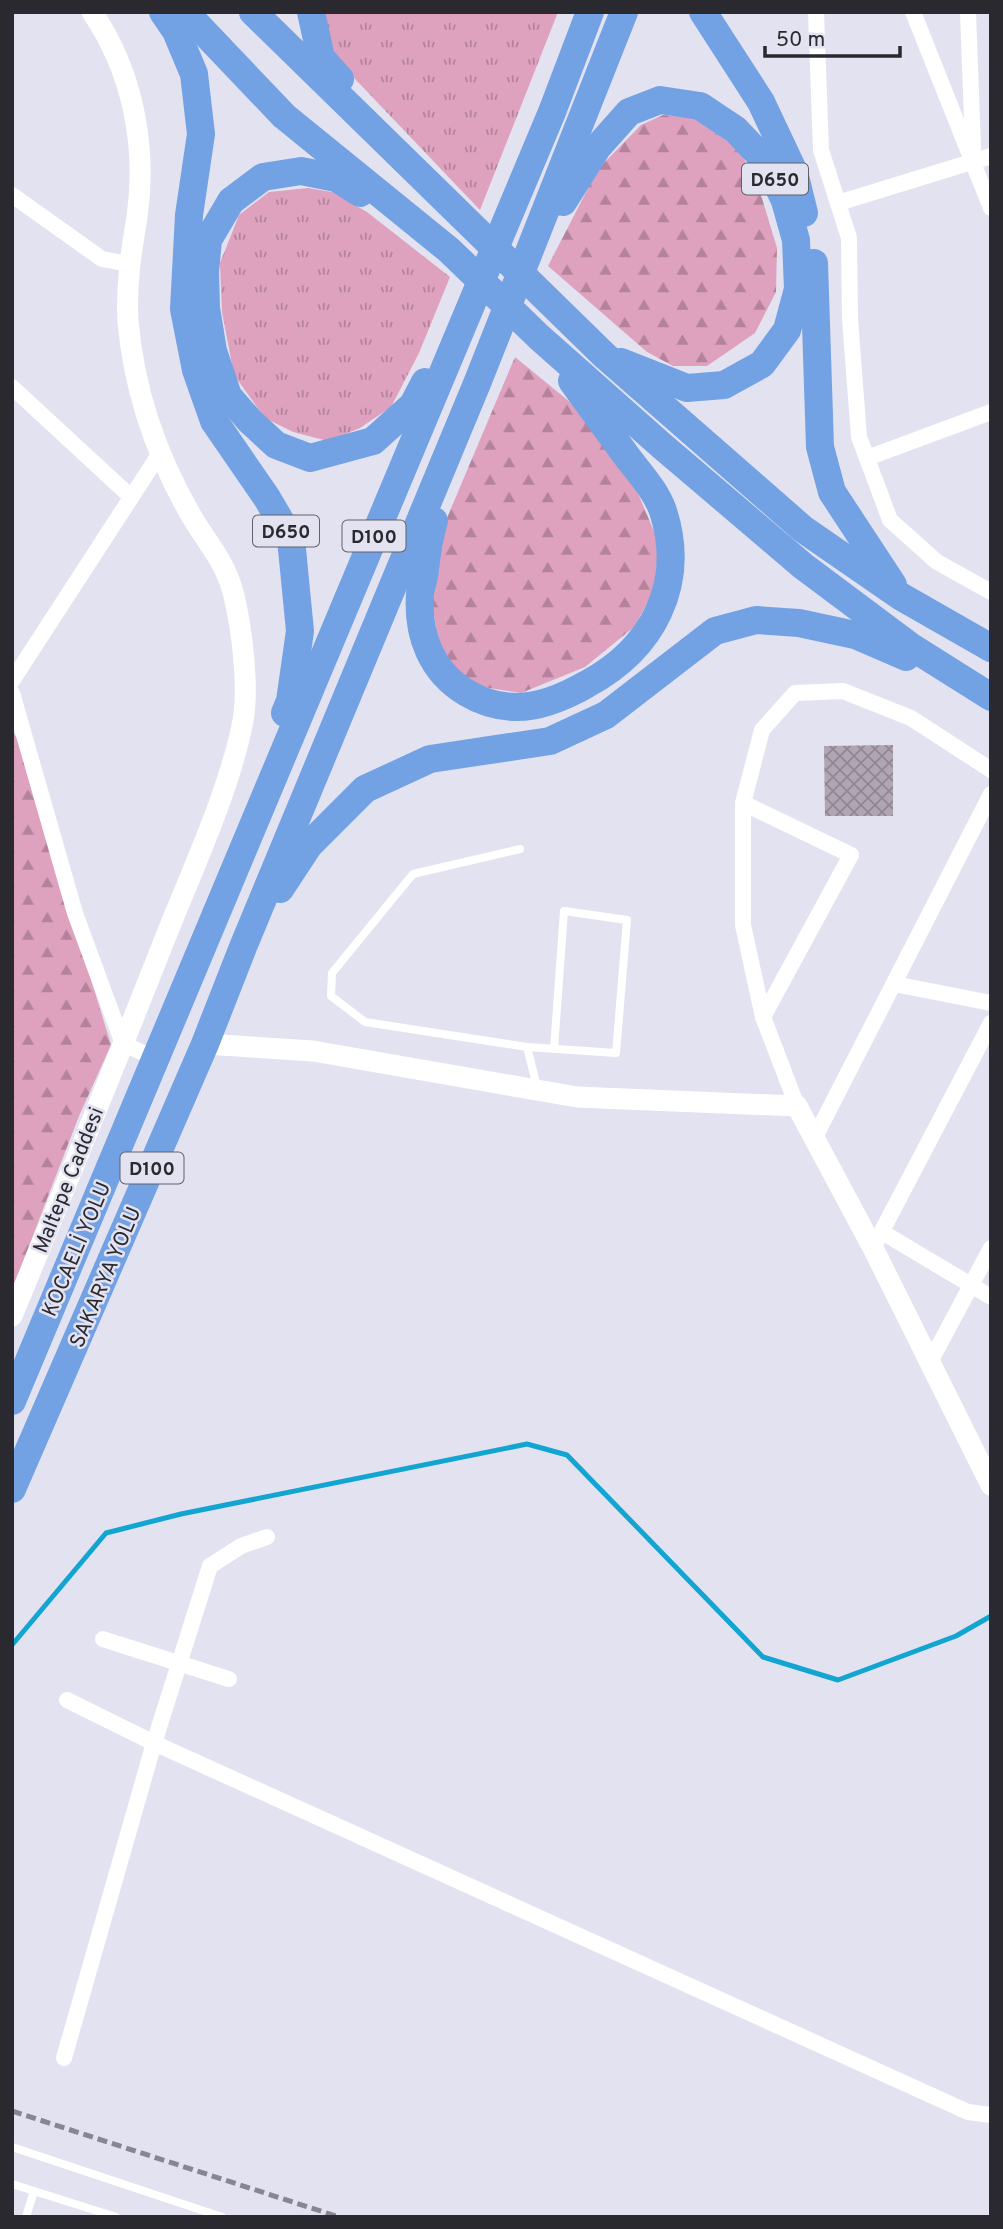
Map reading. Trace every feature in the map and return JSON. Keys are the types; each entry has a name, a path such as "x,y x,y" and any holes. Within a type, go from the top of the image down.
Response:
{"highway":[{"name":"D650","path":"155,1058 290,701 300,632 291,539 268,498 214,421 196,370 184,309 189,215 201,134 194,74 176,32 163,12"},
{"path":"185,12 284,116 449,250 539,337 662,446 803,566 910,646 979,690"},
{"path":"253,12 456,209"},
{"path":"311,12 321,58 456,209"},
{"path":"552,112 574,12"},
{"name":"D100","path":"155,1058 552,112 590,12"},
{"name":"D100","path":"243,947 478,381 624,12"},
{"name":"D650","path":"703,12 761,102 794,172 813,256 823,458 832,492 900,596"},
{"name":"D650","path":"523,267 597,148 629,113 660,100 701,106 736,130 768,164 785,201 796,240 798,289 787,330 761,364 724,384 687,388 604,355"},
{"path":"449,250 336,178 301,171 263,177 231,201 208,240 206,308 213,351 228,396 276,445 310,458 373,441 413,405 471,301"},
{"name":"D650","path":"456,209 604,355 803,529 900,596"},
{"path":"478,381 426,547 420,611 422,632 429,652 441,671 457,687 496,705 518,707 538,704 578,690 627,657 659,614 665,597 670,562 667,528 657,497 539,337"},
{"path":"900,596 991,648"},
{"path":"243,947 309,845 365,789 430,758 550,741 606,715 715,631 756,620 799,623 855,635 979,690"},
{"name":"SAKARYA YOLU","path":"12,1489 205,1044 243,947"},
{"name":"KOCAELİ YOLU","path":"12,1401 155,1058"}],"street":[{"name":"Maltepe Caddesi","path":"12,1316 124,1044 226,780 244,718 245,675 234,597 223,562 192,518 147,423 128,321 129,264 137,214 139,155 136,123 129,85 108,36 92,12"},
{"path":"816,12 821,150 849,238 850,319 859,437 890,520 937,562 991,592"},
{"path":"914,12 991,208"},
{"path":"968,12 974,161"},
{"path":"838,203 991,156"},
{"path":"12,195 102,258 129,264"},
{"path":"12,387 131,497"},
{"path":"867,458 991,412"},
{"path":"12,681 160,453"},
{"path":"991,770 911,718 843,691 795,693 762,730 743,803 743,925 763,1017 797,1105 877,1240 929,1363 991,1485"},
{"path":"12,694 75,913 124,1044 155,1058"},
{"path":"815,1137 991,794"},
{"path":"743,803 850,855 763,1017"},
{"path":"894,984 991,1003"},
{"path":"877,1240 991,1023"},
{"path":"205,1044 313,1051 577,1097 797,1105"},
{"path":"877,1240 991,1297"},
{"path":"929,1363 991,1248"},
{"path":"64,2058 154,1743 210,1566 241,1546 267,1537"},
{"path":"103,1639 229,1679"},
{"path":"67,1700 154,1743 808,2041 968,2112 991,2115"}],"lane":[{"path":"520,849 412,874 332,973 331,996 365,1022 527,1047 554,1049 616,1053 627,920 564,911 554,1049"},
{"path":"527,1047 538,1090"},
{"path":"12,2147 222,2217"},
{"path":"12,2184 116,2217"},
{"path":"26,2217 34,2191"}],"green space":[{"path":"323,12 558,12 480,210 335,58"},
{"path":"663,115 693,117 740,150 761,195 777,248 776,292 755,333 707,366 673,366 647,352 548,266 598,169 641,125"},
{"path":"308,188 332,192 367,212 450,277 419,353 391,407 360,428 328,441 293,432 265,418 234,375 222,312 220,263 239,215 269,192"},
{"path":"515,357 576,407 631,477 659,543 654,591 634,627 585,667 521,693 470,685 439,648 432,602 433,551"},
{"path":"12,730 19,742 111,1045 79,1116 12,1290"}],"building":[{"path":"893,745 893,816 825,816 824,746"}],"waterway":[{"path":"12,1645 106,1533 181,1514 527,1444 567,1455 763,1657 838,1680 956,1636 991,1616"}],"railway":[{"path":"12,2111 339,2217"}]}
